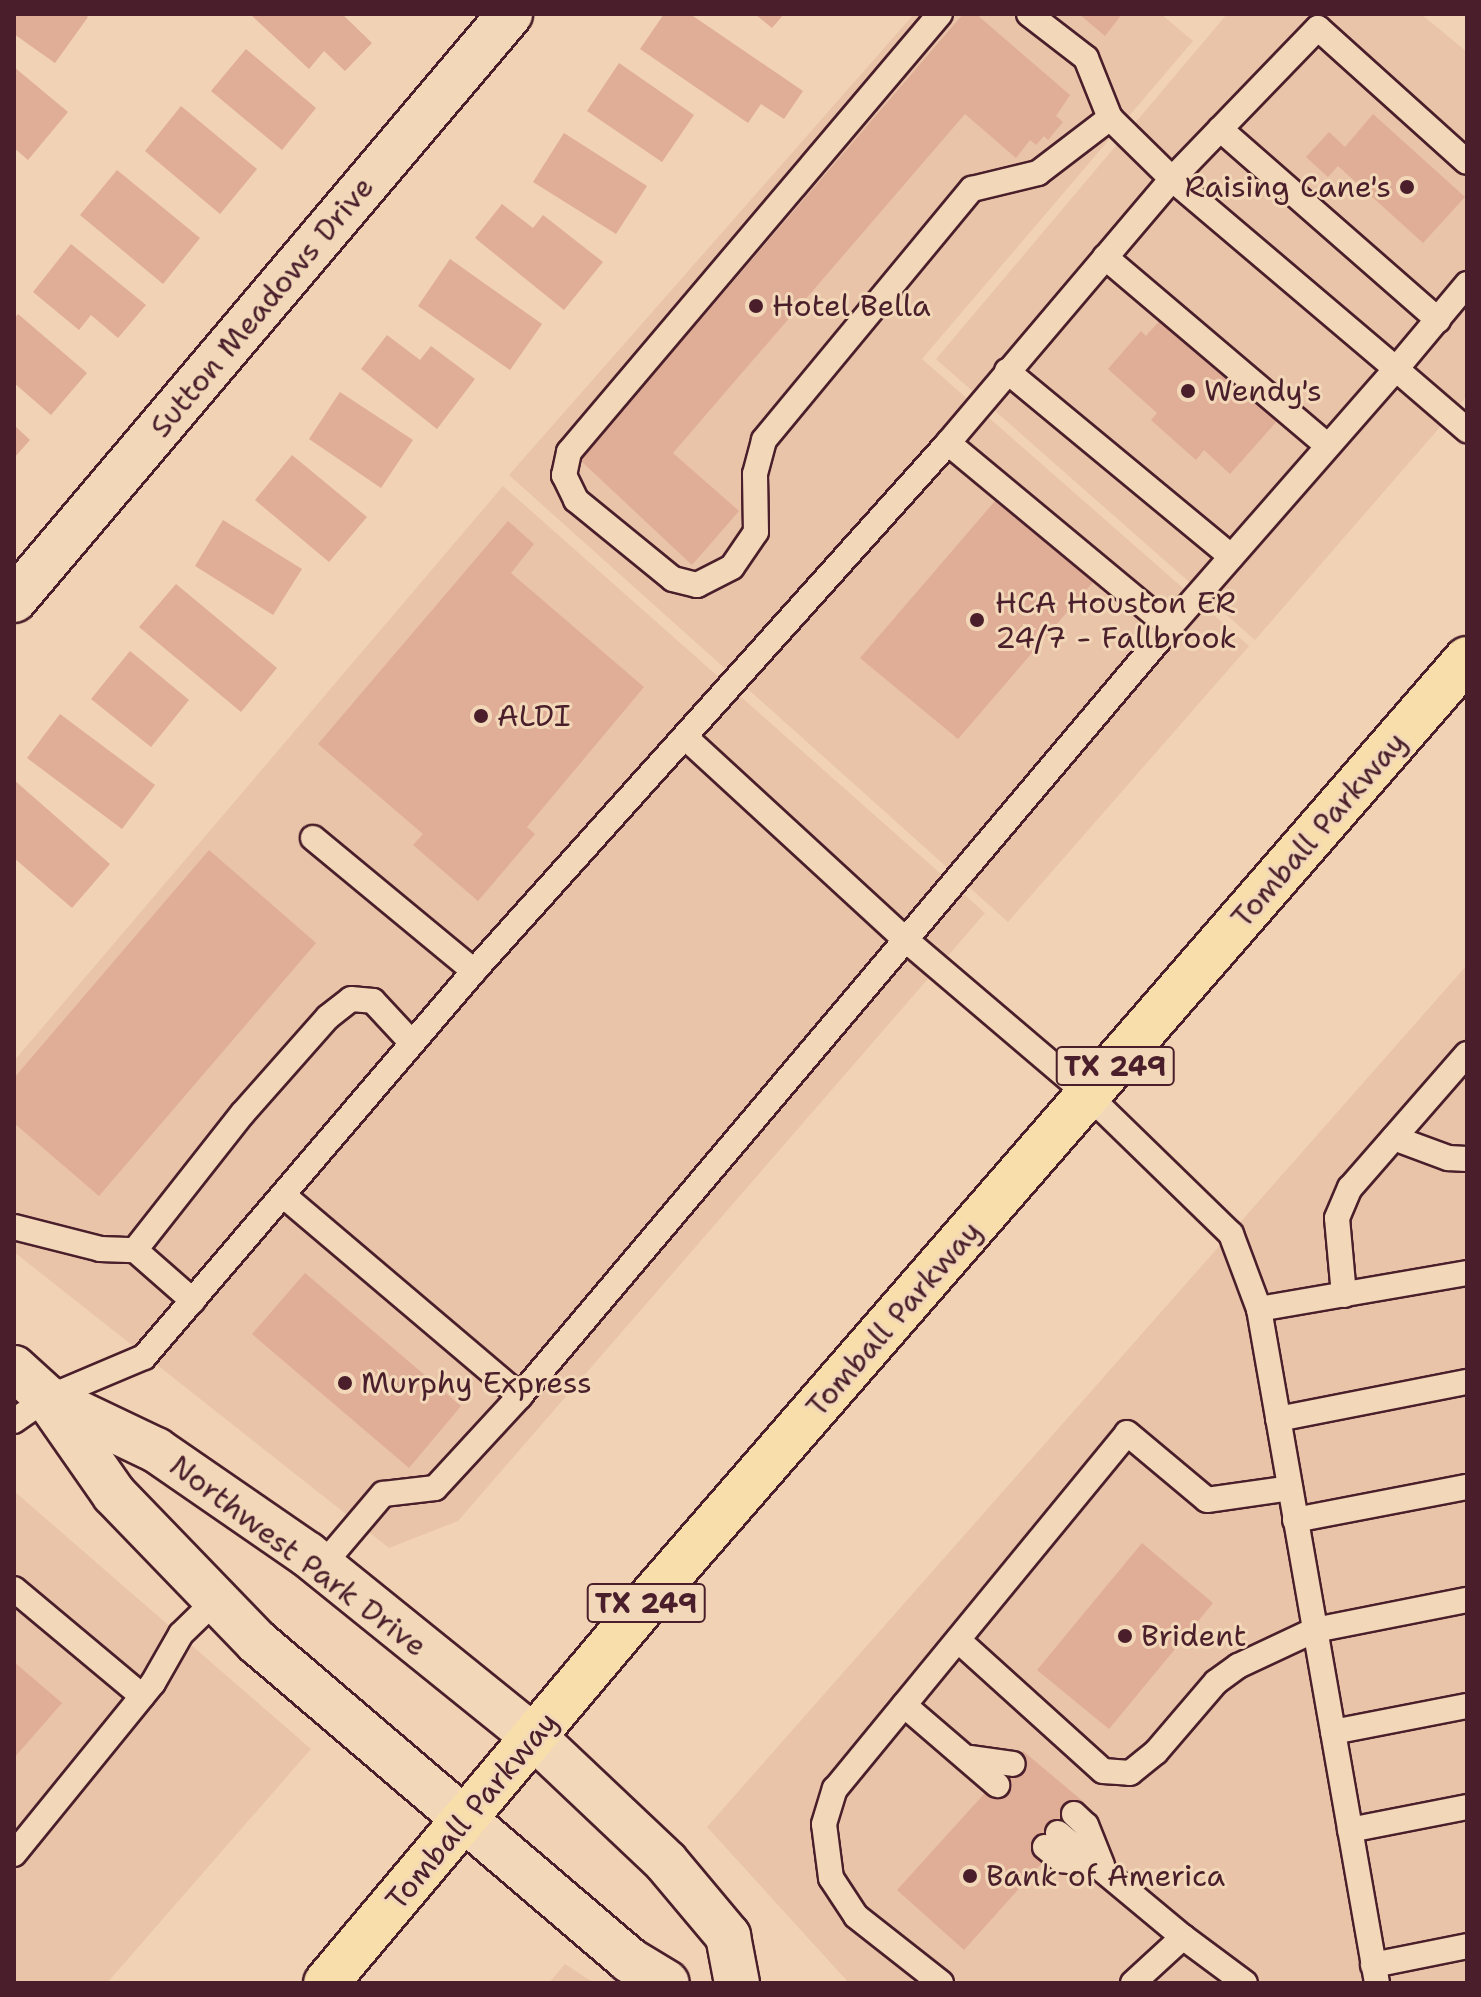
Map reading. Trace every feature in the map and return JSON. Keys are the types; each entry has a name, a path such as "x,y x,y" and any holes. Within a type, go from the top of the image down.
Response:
{"main road":[{"name":"Tomball Parkway","path":"326,1983 646,1603 1467,659"}],"street":[{"name":"Sutton Meadows Drive","path":"14,600 510,14"},
{"name":"Northwest Park Drive","path":"14,1368 30,1410 216,1600 463,1821 629,1960 667,1983"},
{"name":"Northwest Park Drive","path":"30,1410 156,1450 322,1566 535,1738 666,1862 728,1936 737,1983"}],"lane":[{"path":"940,14 569,452 564,475 576,500 673,579 697,585 732,567 756,532 755,474 764,440 972,189 1038,173 1110,118"},
{"path":"1029,14 1086,58 1110,118 1172,179 1467,430"},
{"path":"30,1410 144,1357 474,971 948,443 1172,179 1318,28 1467,162"},
{"path":"1220,129 1438,320"},
{"path":"1105,257 1328,446"},
{"path":"322,1566 383,1494 435,1488 520,1396 1170,627 1467,284"},
{"path":"1007,371 1231,556"},
{"path":"948,443 1170,627"},
{"path":"685,737 907,941 1089,1096 1231,1234 1259,1309 1375,1974 1467,1946"},
{"path":"313,838 474,971"},
{"path":"135,1250 243,1113 328,1017 351,999 373,1001 412,1043"},
{"path":"1344,1295 1337,1218 1350,1188 1467,1054"},
{"path":"1394,1138 1448,1158 1467,1159"},
{"path":"283,1195 520,1396"},
{"path":"14,1227 100,1249 135,1250 193,1301"},
{"path":"1259,1309 1467,1273"},
{"path":"1278,1419 1467,1382"},
{"path":"941,1983 856,1916 831,1878 824,1824 835,1789 1127,1433 1207,1500 1290,1488"},
{"path":"1295,1520 1467,1487"},
{"path":"14,1589 142,1696"},
{"path":"14,1854 142,1696 181,1634 216,1600"},
{"path":"958,1640 1103,1771 1130,1773 1216,1682 1315,1630 1467,1600"},
{"path":"904,1705 970,1758 990,1792"},
{"path":"1333,1732 1467,1706"},
{"path":"970,1758 1013,1764"},
{"path":"1350,1830 1467,1807"},
{"path":"1074,1814 1086,1825 1103,1867 1183,1937 1245,1983"},
{"path":"1051,1840 1061,1860 1103,1867"},
{"path":"1133,1983 1183,1937"}],"shaded area":[{"path":"914,14 1161,14 1193,41 922,359 1249,646 1008,922 509,475"},
{"path":"1227,14 1421,14 1467,52 1467,396 1255,640 936,359"},
{"path":"503,486 985,913 458,1521 389,1548 14,1252 14,1061"},
{"path":"1467,965 1467,1983 849,1983 707,1827"},
{"path":"14,1491 311,1749 107,1983 14,1983"},
{"path":"565,1964 594,1983 549,1983"}],"building":[{"path":"14,14 84,14 88,17 55,63 14,34"},
{"path":"250,14 342,14 372,43 345,71 324,51 309,69"},
{"path":"664,14 690,14 803,91 784,119 761,104 748,123 640,49"},
{"path":"755,14 784,14 772,28"},
{"name":"Hotel Bella","path":"963,14 976,14 1070,95 1056,116 1063,122 1048,140 1044,136 1036,145 1030,140 1016,158 965,114 673,453 739,511 692,565 580,460"},
{"path":"1079,14 1122,14 1105,36"},
{"path":"246,49 316,108 282,150 211,91"},
{"path":"619,63 694,115 662,162 587,111"},
{"path":"14,67 68,112 28,160 14,148"},
{"path":"181,106 257,169 220,214 145,151"},
{"name":"Raising Cane's","path":"1373,114 1465,197 1423,243 1338,166 1328,177 1306,157 1329,132 1345,147"},
{"path":"564,133 647,186 616,234 533,182"},
{"path":"117,170 200,238 163,284 80,215"},
{"path":"502,204 533,228 543,215 603,262 564,310 475,238"},
{"path":"71,244 146,305 118,338 91,315 79,330 33,292"},
{"path":"450,259 542,324 510,370 418,306"},
{"path":"18,314 87,373 51,415 14,383 14,319"},
{"name":"Wendy's","path":"1161,319 1277,421 1230,474 1204,450 1196,460 1151,420 1157,413 1108,369 1141,331 1146,336"},
{"path":"387,335 420,360 431,346 475,379 437,429 361,369"},
{"path":"340,392 413,440 381,488 309,439"},
{"path":"14,425 30,440 14,458"},
{"path":"292,455 367,517 329,562 255,500"},
{"name":"HCA Houston ER 24/7 - Fallbrook","path":"995,501 1093,582 958,739 860,658"},
{"path":"223,520 302,569 273,615 195,566"},
{"name":"ALDI","path":"508,521 534,544 511,573 644,687 527,827 535,834 478,901 413,845 423,834 318,744"},
{"path":"176,584 277,668 241,712 139,627"},
{"path":"130,651 189,700 151,747 91,699"},
{"path":"60,714 155,785 122,829 27,758"},
{"path":"14,780 110,864 72,908 14,858"},
{"path":"209,850 316,943 99,1196 14,1123 14,1078"},
{"name":"Murphy Express","path":"305,1273 461,1406 409,1468 252,1334"},
{"name":"Brident","path":"1142,1543 1213,1603 1109,1729 1037,1670"},
{"path":"14,1662 62,1703 14,1758"},
{"name":"Bank of America","path":"1023,1751 1085,1803 1039,1854 1042,1863 964,1950 897,1890"}],"place":[{"name":"Raising Cane's","path":"1407,187"},
{"name":"Hotel Bella","path":"756,306"},
{"name":"Wendy's","path":"1188,391"},
{"name":"HCA Houston ER 24/7 - Fallbrook","path":"977,620"},
{"name":"ALDI","path":"481,716"},
{"name":"Murphy Express","path":"345,1383"},
{"name":"Brident","path":"1125,1636"},
{"name":"Bank of America","path":"970,1876"}]}
